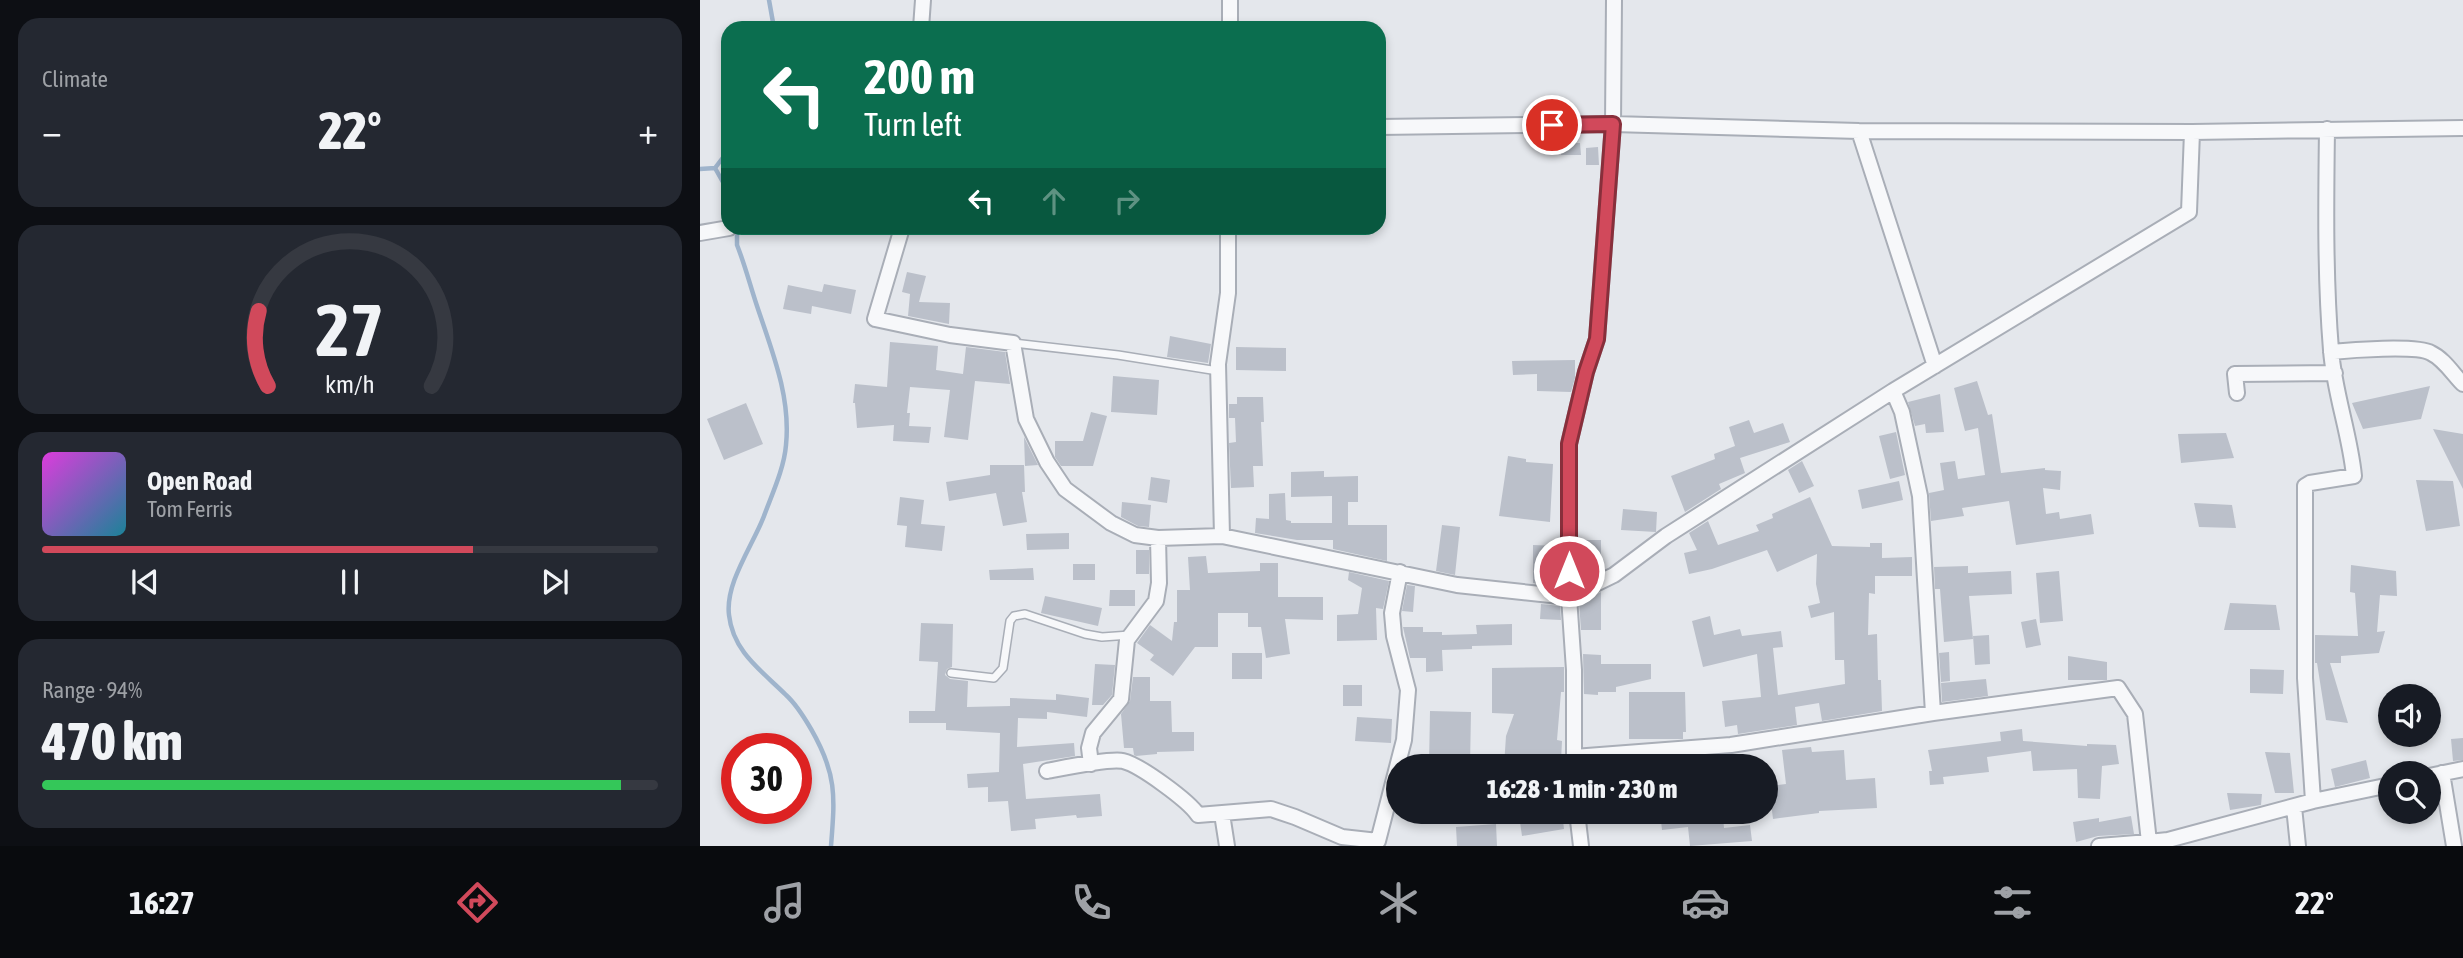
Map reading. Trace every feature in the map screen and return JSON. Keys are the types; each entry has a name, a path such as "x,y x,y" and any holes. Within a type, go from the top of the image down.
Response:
{"street":[{"path":"922,21 923,0"},
{"path":"1230,0 1230,21"},
{"path":"1574,754 1569,444 1586,372 1597,339 1613,124 1614,0"},
{"path":"1386,127 1613,124 1859,131 2192,132 2463,128"},
{"path":"2314,801 2305,678 2305,486 2354,476 2351,446 2331,352 2326,195 2327,129"},
{"path":"1859,131 1935,366"},
{"path":"900,235 875,319 950,335 1013,343 1026,419 1037,446 1065,488 1111,523 1135,535 1158,538 1222,536 1457,585 1570,597 1614,575 1666,536 1893,391 2189,212 2192,132"},
{"path":"700,233 721,229"},
{"path":"1222,536 1218,371 1228,293 1228,235"},
{"path":"2331,352 2364,349 2428,351 2438,357 2463,384"},
{"path":"2236,393 2235,374 2335,373"},
{"path":"1893,391 1902,412 1920,496 1933,713"},
{"path":"1091,764 1088,748 1093,733 1121,699 1127,640 1156,601 1159,583 1158,538"},
{"path":"1047,771 1123,761 1163,784 1192,805 1198,815 1271,809 1342,837 1378,841 1404,740 1408,690 1394,636 1392,612 1400,572"},
{"path":"1648,754 1731,745 1933,713 2119,688 2134,714 2149,842"},
{"path":"2441,774 2463,769"},
{"path":"2099,846 2168,840 2314,801 2378,788"},
{"path":"2441,795 2454,846"},
{"path":"2294,807 2298,846"},
{"path":"1222,814 1227,846"},
{"path":"1578,824 1581,846"}],"lane":[{"path":"1013,343 1118,355 1218,371"},
{"path":"951,673 994,678 1003,668 1010,621 1014,616 1025,614 1094,636 1131,635"}],"building":[{"path":"1561,143 1580,143 1581,155 1561,155"},
{"path":"1598,147 1599,165 1586,165 1586,148"},
{"path":"907,272 926,276 919,302 950,303 949,324 908,316 910,294 902,292"},
{"path":"824,284 856,290 851,314 812,306 811,314 783,309 788,285 822,292"},
{"path":"1170,336 1211,344 1208,363 1167,357"},
{"path":"890,342 938,346 936,370 963,374 966,347 1005,352 1010,384 975,381 968,440 944,437 950,390 910,387 907,413 910,413 909,426 931,427 929,443 893,441 894,425 857,428 853,403 855,384 887,387"},
{"path":"1236,347 1286,348 1286,371 1236,370"},
{"path":"1575,360 1575,378 1571,392 1537,391 1537,374 1513,375 1512,361"},
{"path":"1113,376 1159,380 1157,415 1111,412"},
{"path":"1977,381 1988,415 1992,414 2001,473 2045,468 2061,471 2060,490 2043,488 2046,514 2059,512 2060,519 2091,514 2094,534 2016,545 2009,501 1962,508 1964,516 1931,521 1929,493 1944,490 1940,463 1955,461 1958,479 1985,475 1978,428 1965,431 1954,388"},
{"path":"2430,386 2421,419 2363,429 2352,403"},
{"path":"1940,394 1944,432 1926,433 1925,424 1915,426 1908,402"},
{"path":"1237,397 1263,397 1263,466 1253,466 1254,487 1231,488 1229,443 1236,442 1235,418 1229,418 1229,404 1237,404"},
{"path":"746,403 763,444 724,460 707,419"},
{"path":"1091,412 1107,416 1093,466 1061,466 1055,457 1055,441 1083,441"},
{"path":"1749,420 1754,433 1783,423 1790,442 1740,458 1745,473 1719,484 1721,489 1685,512 1671,476 1715,459 1714,454 1735,446 1729,427"},
{"path":"2433,429 2463,434 2463,489"},
{"path":"1896,432 1905,475 1890,479 1879,436"},
{"path":"2226,433 2234,458 2181,463 2178,434"},
{"path":"1024,437 1038,465 1025,466"},
{"path":"1508,456 1526,459 1526,462 1553,464 1550,522 1499,516"},
{"path":"1802,461 1814,486 1799,493 1788,470"},
{"path":"990,465 1024,465 1025,492 1022,492 1027,522 1003,526 996,493 949,501 946,482 990,475"},
{"path":"1324,471 1324,477 1358,476 1358,502 1348,502 1348,525 1387,525 1387,561 1333,549 1333,540 1297,540 1255,533 1256,518 1269,519 1269,494 1285,493 1286,520 1291,523 1332,523 1332,496 1291,497 1291,472"},
{"path":"1151,477 1170,480 1167,503 1148,500"},
{"path":"2416,480 2453,481 2460,526 2426,531"},
{"path":"1899,481 1903,500 1862,509 1858,490"},
{"path":"900,497 924,500 921,524 945,526 942,551 905,547 907,526 897,525"},
{"path":"1810,497 1832,546 1870,547 1870,543 1882,543 1882,558 1912,557 1912,576 1875,576 1875,594 1869,593 1868,635 1877,634 1882,711 1822,721 1819,703 1795,707 1797,725 1738,734 1737,725 1725,727 1722,701 1761,697 1757,654 1703,667 1692,621 1710,616 1714,635 1740,629 1742,636 1781,631 1783,647 1773,648 1778,695 1845,684 1844,660 1835,660 1834,612 1811,618 1808,606 1820,603 1816,584 1817,554 1777,572 1767,550 1689,574 1684,553 1697,550 1689,533 1708,521 1718,545 1759,531 1756,525 1773,518 1772,514"},
{"path":"1122,502 1151,505 1149,527 1138,526 1121,517"},
{"path":"2194,503 2232,505 2236,528 2199,527"},
{"path":"1623,509 1657,512 1656,532 1621,530"},
{"path":"1442,525 1460,527 1455,575 1436,571"},
{"path":"1069,533 1069,549 1027,550 1026,534"},
{"path":"1581,540 1601,540 1601,571 1581,576"},
{"path":"1533,545 1558,546 1558,586 1533,583"},
{"path":"1136,550 1149,550 1149,574 1136,574"},
{"path":"1206,556 1208,573 1260,571 1260,563 1278,563 1278,597 1323,597 1323,620 1285,619 1290,654 1266,658 1261,627 1248,627 1248,613 1218,613 1218,647 1195,647 1173,676 1150,660 1154,655 1137,643 1150,625 1172,641 1174,622 1177,622 1177,590 1190,590 1188,557"},
{"path":"1073,564 1095,564 1095,580 1073,580"},
{"path":"2351,565 2396,571 2397,596 2380,595 2377,632 2385,631 2379,653 2341,656 2341,663 2330,663 2348,723 2326,720 2315,663 2315,635 2358,636 2355,593 2350,592"},
{"path":"1968,566 1968,573 2011,571 2012,594 1969,596 1973,639 1944,642 1940,589 1935,589 1934,567"},
{"path":"1033,568 1034,580 990,580 989,570"},
{"path":"2059,571 2063,621 2040,623 2036,573"},
{"path":"1349,572 1389,581 1383,609 1376,608 1377,640 1337,641 1337,615 1358,614 1362,588 1348,580"},
{"path":"1407,585 1415,586 1413,612 1402,611"},
{"path":"1110,590 1135,590 1135,606 1109,606"},
{"path":"1601,592 1601,630 1581,630 1579,603 1588,601 1588,598"},
{"path":"1045,596 1102,608 1098,626 1041,613"},
{"path":"2230,603 2276,605 2280,630 2224,630"},
{"path":"1541,604 1560,606 1561,620 1540,619"},
{"path":"2036,619 2041,645 2026,648 2021,622"},
{"path":"921,623 953,624 952,667 947,669 945,675 950,679 968,681 967,707 1010,706 1010,698 1056,700 1056,694 1089,698 1087,717 1047,712 1047,719 1018,718 1017,747 1074,743 1075,756 1023,764 1026,799 1100,794 1102,816 1077,818 1076,815 1035,819 1036,829 1011,831 1008,801 988,802 988,787 968,788 967,774 999,772 1000,733 946,730 946,723 909,723 909,711 935,711 938,662 919,661"},
{"path":"1512,624 1512,645 1442,650 1443,671 1426,672 1426,658 1410,658 1403,627 1423,627 1423,632 1442,632 1442,635 1477,634 1476,625"},
{"path":"1989,635 1990,664 1975,665 1973,636"},
{"path":"1949,652 1950,681 1941,682 1939,653"},
{"path":"1232,653 1262,653 1262,679 1232,679"},
{"path":"1583,654 1601,655 1601,664 1651,664 1651,679 1616,687 1616,692 1584,694"},
{"path":"2068,656 2107,662 2107,680 2068,680"},
{"path":"1095,664 1115,665 1112,695 1103,705 1092,705"},
{"path":"1564,667 1564,692 1561,692 1557,740 1562,741 1561,754 1505,754 1506,736 1514,714 1492,713 1492,668"},
{"path":"2250,669 2284,670 2283,694 2250,693"},
{"path":"1133,677 1150,677 1150,701 1171,701 1172,732 1194,732 1194,751 1157,752 1136,756 1133,748 1124,748 1121,714 1130,701"},
{"path":"1986,679 1988,696 1942,702 1941,683"},
{"path":"1343,685 1362,685 1362,706 1343,706"},
{"path":"1629,692 1685,692 1686,732 1683,732 1683,739 1629,739"},
{"path":"1430,711 1471,712 1470,754 1429,754"},
{"path":"1357,717 1392,719 1391,743 1355,741"},
{"path":"2022,729 2023,741 2087,746 2116,745 2119,764 2102,766 2100,799 2078,798 2077,769 2033,771 2031,751 1987,757 1989,772 1943,777 1944,784 1930,785 1929,771 1932,771 1928,750 2001,741 2000,732"},
{"path":"2463,738 2463,760 2453,761 2451,739"},
{"path":"1811,747 1812,752 1844,750 1846,780 1875,778 1877,808 1819,811 1778,818 1778,785 1786,784 1782,750"},
{"path":"2265,752 2290,753 2294,793 2275,793"},
{"path":"2366,760 2370,778 2335,787 2331,769"},
{"path":"2227,793 2262,794 2261,805 2230,810"},
{"path":"2131,816 2134,834 2098,836 2076,842 2073,822 2099,818 2099,822"},
{"path":"1496,824 1497,846 1457,846 1456,827"},
{"path":"1520,824 1563,824 1564,829 1522,836"},
{"path":"1661,824 1724,824 1724,828 1750,825 1752,841 1690,846 1688,827 1662,830"}],"waterway":[{"path":"769,0 773,21"},
{"path":"700,169 715,168 721,160"},
{"path":"715,168 721,179"},
{"path":"737,235 737,245 779,374 787,427 785,454 780,472 764,516 735,577 729,615 736,640 742,650 793,702 806,720 826,759 833,799 831,846"}],"route":[{"path":"1552,125 1613,124 1597,339 1586,372 1569,444 1569,571"}]}
